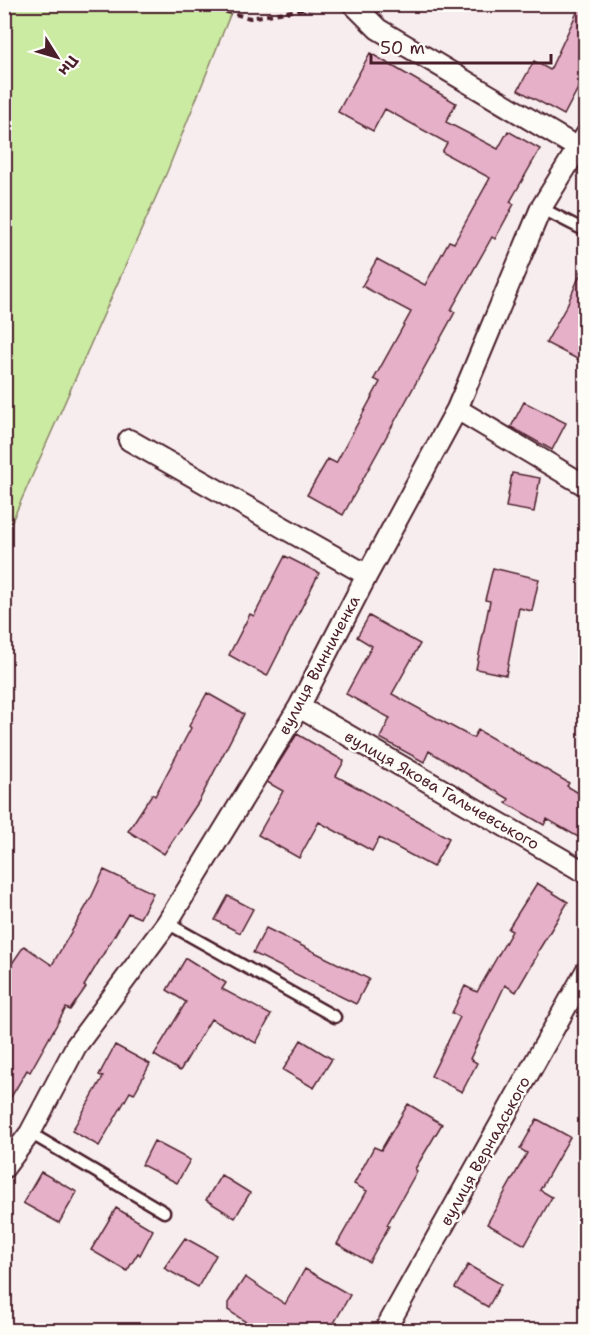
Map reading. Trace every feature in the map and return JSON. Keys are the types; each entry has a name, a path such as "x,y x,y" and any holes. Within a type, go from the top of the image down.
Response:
{"street":[{"path":"353,4 378,29 582,142"},
{"name":"вулиця Винниченка","path":"4,1168 30,1133 76,1046 167,923 299,707 456,409 541,208 582,142"},
{"path":"456,409 585,486"},
{"path":"129,440 367,575"},
{"name":"вулиця Якова Гальчевського","path":"299,707 585,873"},
{"name":"вулиця Вернадського","path":"385,1330 585,971"}],"lane":[{"path":"541,208 585,231"},
{"path":"167,923 335,1017"},
{"path":"30,1133 164,1212"}],"path":[{"path":"184,4 204,6 250,18 332,4"}],"green space":[{"path":"5,4 234,5 167,172 5,537"}],"building":[{"path":"581,4 585,4 585,75 564,115 518,90 534,61 550,70"},
{"path":"370,53 456,103 446,122 498,149 508,131 540,149 510,202 514,204 495,239 492,237 451,310 455,312 343,515 307,495 328,459 336,463 380,382 374,379 411,312 362,286 377,259 425,285 449,241 454,243 490,178 442,152 447,143 385,109 373,131 338,112"},
{"path":"585,263 585,363 546,343 567,305"},
{"path":"524,402 566,423 552,450 511,427"},
{"path":"512,473 540,478 534,512 506,507"},
{"path":"285,556 319,573 267,676 229,655 250,614 254,616"},
{"path":"493,568 539,579 532,611 519,608 506,675 476,669 490,601 485,600"},
{"path":"369,616 420,644 392,694 473,738 478,730 569,783 567,786 585,797 585,841 547,819 544,825 506,803 509,799 429,751 424,762 380,738 390,718 346,694 372,646 357,637"},
{"path":"207,693 244,714 199,801 164,854 128,831 152,794 155,796"},
{"path":"297,734 344,761 336,776 449,838 433,867 379,838 372,851 319,822 299,858 258,835 283,791 267,782"},
{"path":"104,870 153,893 140,918 128,913 84,986 86,987 70,1010 66,1008 30,1072 27,1070 4,1109 4,975 24,946 52,965 91,898"},
{"path":"537,883 568,902 516,992 505,985 470,1059 477,1063 462,1092 431,1076 460,1017 452,1013 465,986 477,992 512,931 508,929"},
{"path":"228,896 253,909 240,933 215,920"},
{"path":"266,928 369,979 356,1004 253,953"},
{"path":"186,958 226,983 222,989 271,1015 256,1043 211,1019 180,1071 154,1055 186,1002 167,990"},
{"path":"301,1040 332,1059 314,1088 283,1070"},
{"path":"115,1045 150,1064 134,1094 130,1092 99,1146 72,1131 103,1077 99,1075"},
{"path":"408,1104 442,1124 415,1169 417,1171 369,1262 337,1244 367,1191 354,1184 374,1147 381,1150"},
{"path":"537,1119 570,1137 540,1190 552,1197 525,1245 487,1224 527,1153 520,1149"},
{"path":"154,1141 190,1160 177,1183 142,1165"},
{"path":"41,1172 77,1192 59,1223 23,1203"},
{"path":"221,1175 250,1193 235,1218 206,1200"},
{"path":"116,1208 153,1230 140,1255 138,1253 127,1271 91,1250"},
{"path":"185,1238 216,1255 198,1287 164,1268"},
{"path":"468,1265 501,1284 488,1307 455,1288"},
{"path":"305,1269 350,1295 330,1330 258,1330 228,1310 228,1303 245,1277 285,1304"}]}
